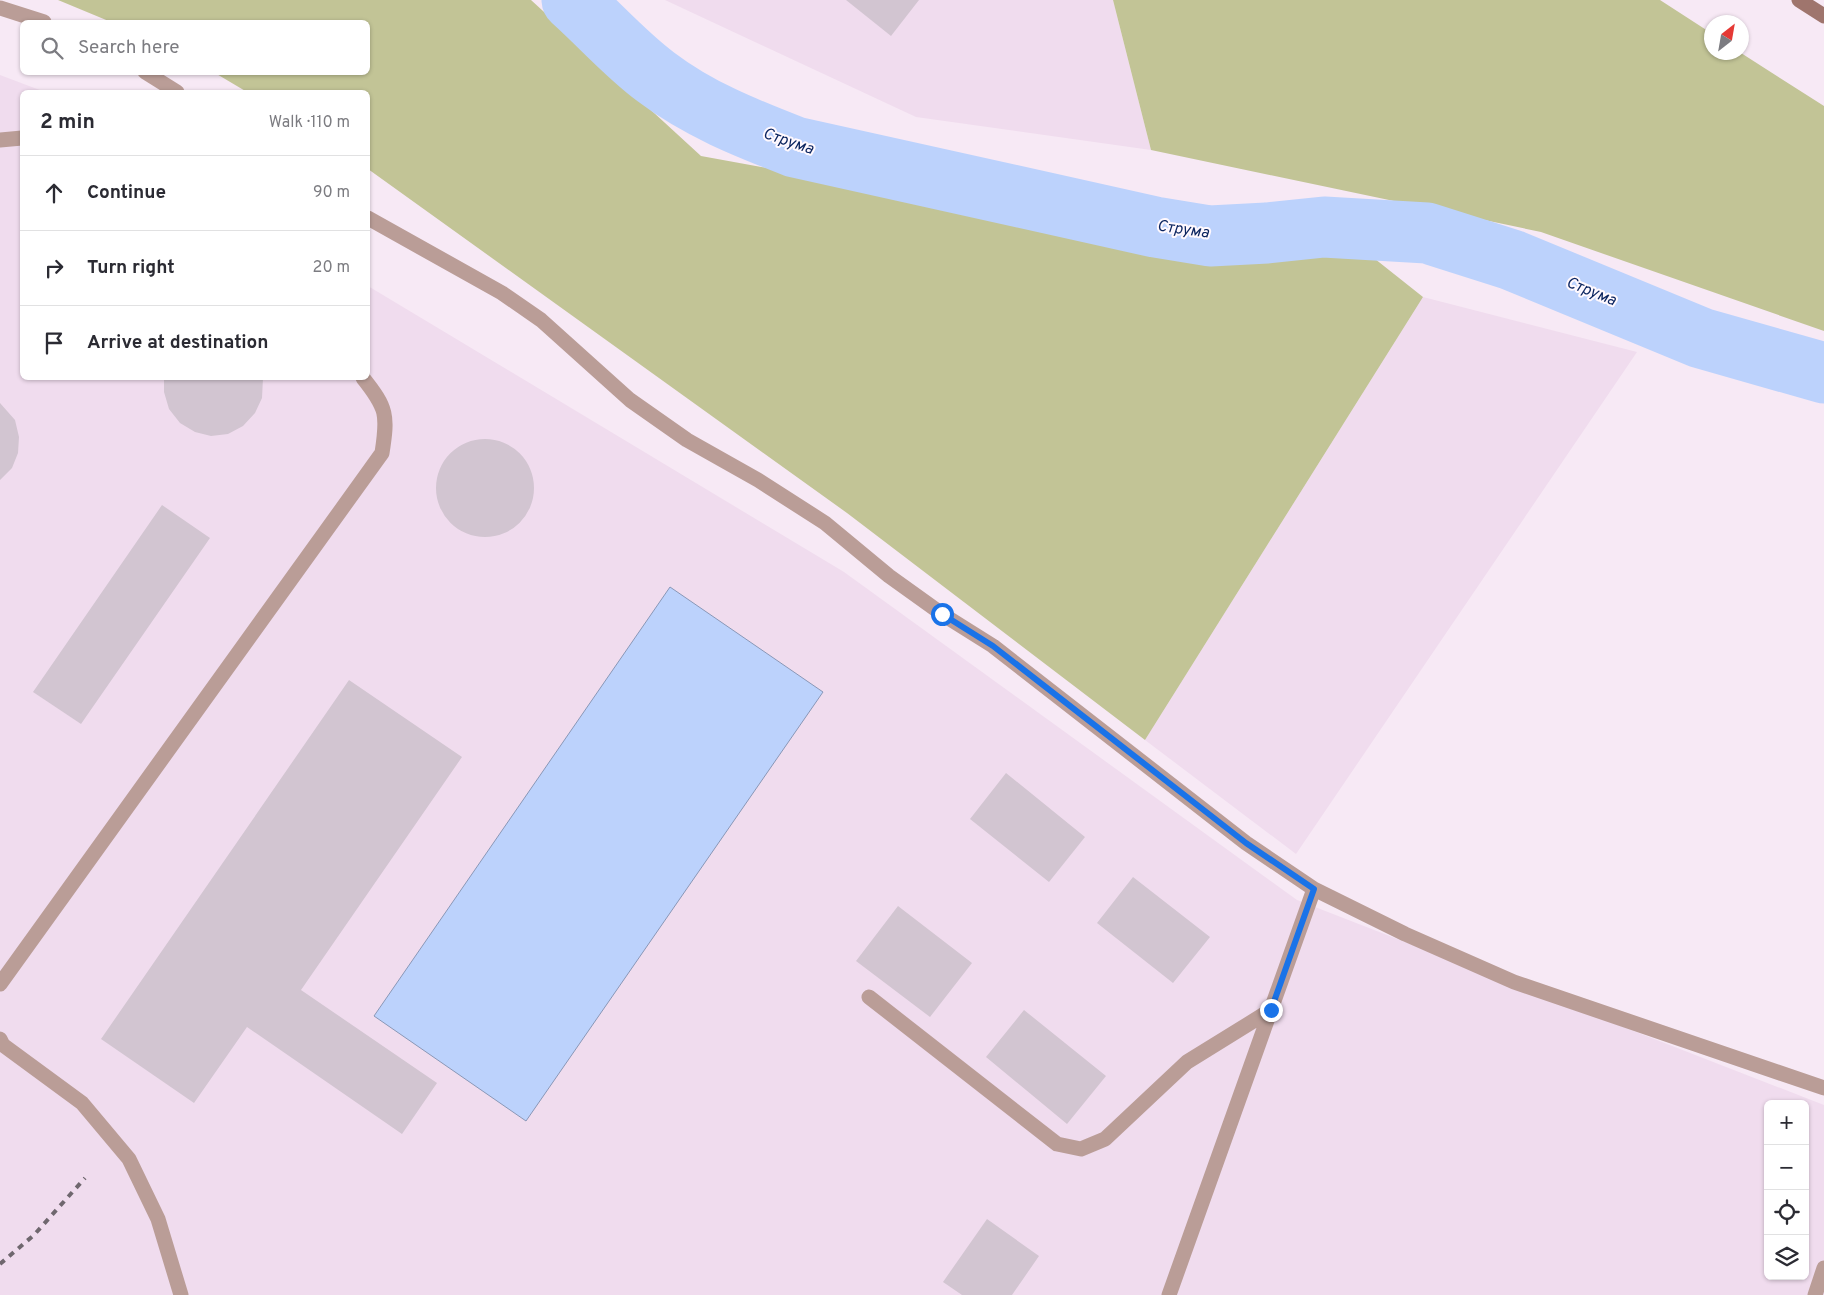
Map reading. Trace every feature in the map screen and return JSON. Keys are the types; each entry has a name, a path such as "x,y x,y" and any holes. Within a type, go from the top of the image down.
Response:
{"street":[{"path":"1799,0 1824,16"}],"lane":[{"path":"0,8 38,20"},
{"path":"151,75 174,90"},
{"path":"0,140 20,138"},
{"path":"370,219 502,293 533,315 630,400 687,440 758,480 825,523 888,576 942,614 993,646 1246,843 1314,889 1405,934 1514,982 1824,1088"},
{"path":"0,984 382,452 386,426 381,400 365,380"},
{"path":"1169,1295 1314,889"},
{"path":"869,997 1057,1144 1081,1149 1106,1139 1187,1062 1271,1010"},
{"path":"0,1040 3,1045 82,1103 129,1160 158,1220 181,1295"},
{"path":"1815,1295 1824,1268"}],"shaded area":[{"path":"665,0 1113,0 1151,150 916,117"},
{"path":"0,75 40,90 20,90 20,380 370,380 370,287 844,572 1297,900 1824,1105 1824,1295 0,1295"},
{"path":"1423,297 1637,352 1296,854 1145,740"}],"green space":[{"path":"58,0 531,0 701,156 1241,254 1365,251 1423,297 1145,740 847,513 370,170 370,90 244,90 218,75 370,75 370,20 106,20"},
{"path":"1113,0 1660,0 1704,28 1704,60 1749,60 1749,58 1824,106 1824,331 1541,232 1151,150"}],"water":[{"path":"670,587 823,692 526,1121 374,1016"}],"building":[{"path":"846,0 919,0 891,36"},
{"path":"164,380 263,380 262,398 255,413 243,426 228,434 211,436 195,432 180,423 169,409 164,392"},
{"path":"0,403 15,420 19,437 18,453 12,468 0,480"},
{"path":"485,439 504,443 520,453 530,469 534,488 530,507 520,523 504,533 485,537 466,533 450,523 440,507 436,488 440,469 450,453 466,443"},
{"path":"162,505 210,538 81,724 33,692"},
{"path":"349,680 462,757 301,990 437,1083 402,1134 247,1027 194,1103 101,1039"},
{"path":"1006,773 1085,837 1049,882 970,819"},
{"path":"1133,877 1210,937 1173,983 1097,923"},
{"path":"898,906 972,963 930,1017 856,961"},
{"path":"1024,1010 1106,1076 1067,1124 986,1057"},
{"path":"987,1219 1039,1256 1012,1295 962,1295 943,1282"}],"waterway":[{"name":"Струма","path":"572,0 634,59 672,88 723,117 795,147 1155,227 1210,236 1324,227 1427,233 1512,260 1701,338 1824,373"}],"railway":[{"path":"0,1264 34,1235 85,1178"}],"route":[{"path":"942,614 993,646 1246,843 1314,889 1271,1010"}]}
